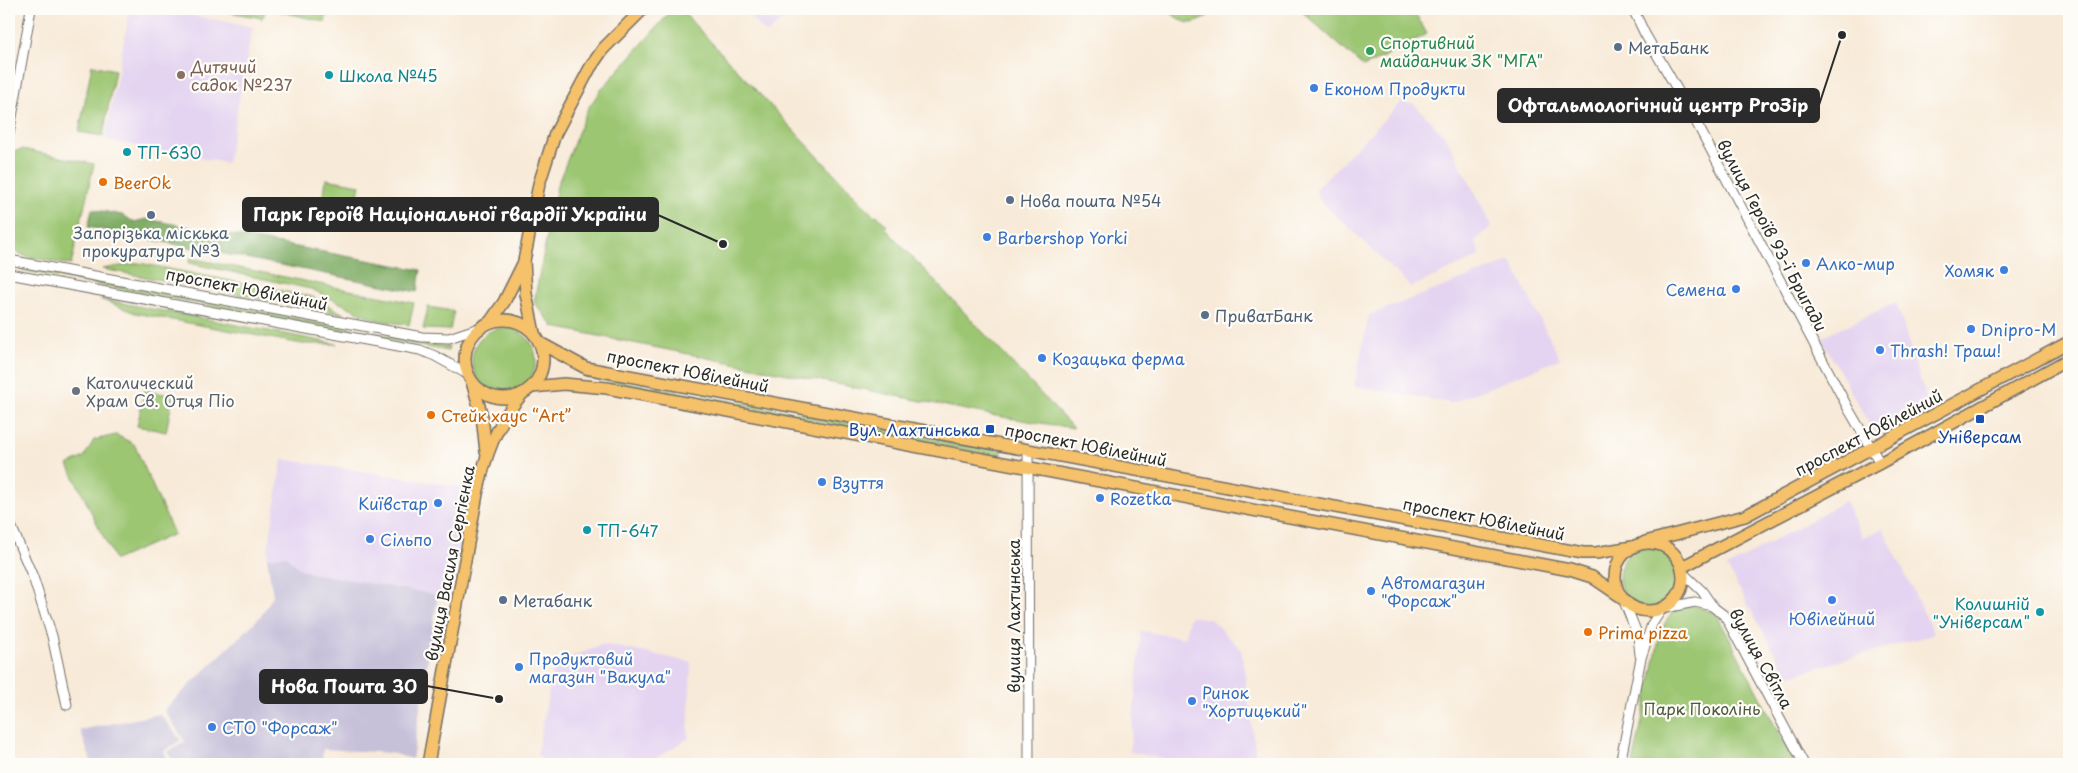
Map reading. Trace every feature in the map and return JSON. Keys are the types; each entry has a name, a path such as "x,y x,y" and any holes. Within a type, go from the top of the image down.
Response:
{"main road":[{"path":"524,261 504,302 485,325 471,338 466,350 465,362 470,378 479,389 489,395 500,398 511,397 527,390 539,377 543,366 543,354 526,294 524,261 539,184 555,134 590,68 603,50 643,9"},
{"path":"485,325 502,319 514,320 525,325 537,338"},
{"name":"проспект Ювілейний","path":"537,338 586,368 1583,553 1596,553 1632,547"},
{"name":"проспект Ювілейний","path":"1645,542 1745,516 2069,342"},
{"name":"проспект Ювілейний","path":"1683,571 2069,359"},
{"name":"вулиця Василя Сергієнка","path":"470,378 482,416 486,456"},
{"name":"проспект Ювілейний","path":"527,390 564,384 607,388 1570,570 1592,577 1622,598"},
{"name":"вулиця Василя Сергієнка","path":"428,764 477,494 486,456 502,420 527,390"},
{"path":"1645,542 1657,543 1668,548 1677,556 1683,571 1682,588 1676,600 1663,609 1648,612 1635,609 1622,598 1615,585 1616,568 1623,554 1632,547 1645,542"}],"street":[{"path":"9,134 31,9"},
{"name":"вулиця Героїв 93-ї Бригади","path":"1634,9 1642,27 1695,120 1880,463"},
{"name":"проспект Ювілейний","path":"9,260 422,337 449,338 485,325"},
{"name":"проспект Ювілейний","path":"9,274 420,350 435,356 470,378"},
{"name":"вулиця Лахтинська","path":"1028,450 1029,764"},
{"path":"9,521 34,577 52,636 67,706"},
{"name":"вулиця Світла","path":"1683,571 1702,591 1713,607 1725,616 1804,764"},
{"path":"1622,598 1638,636 1641,658"},
{"path":"1620,764 1641,658 1652,624 1663,609 1695,602 1713,607"}],"shaded area":[{"name":"Дитячий садок №237","path":"130,9 158,9 253,27 227,163 105,140"},
{"path":"742,9 795,9 767,34"},
{"path":"1401,102 1414,104 1446,137 1492,226 1475,241 1480,256 1411,287 1316,196 1317,188"},
{"path":"1511,261 1560,359 1451,403 1354,386 1369,315"},
{"path":"1896,302 1930,411 1884,434 1872,429 1821,338"},
{"path":"282,459 470,488 451,585 438,595 311,573 299,568 286,557 267,558"},
{"name":"Ювілейний","path":"1845,501 1863,538 1883,528 1934,634 1788,676 1727,567"},
{"path":"286,556 299,568 311,573 438,595 412,759 391,753 323,749 322,764 175,764 167,752 185,742 164,710 261,616 273,596 267,558"},
{"name":"Ринок \"Хортицький\"","path":"1190,616 1210,619 1241,649 1257,764 1190,764 1130,752 1141,631 1184,638"},
{"path":"603,644 691,662 688,739 646,764 546,764 537,754 554,664"},
{"path":"160,714 181,740 164,751 170,764 92,764 80,730"}],"green space":[{"path":"212,9 267,9 262,18"},
{"path":"270,9 328,9 325,22"},
{"path":"673,9 680,9 874,216 877,215 887,226 885,228 1073,428 996,416 554,327 534,302 557,186 587,110 600,91"},
{"path":"1166,9 1217,9 1203,19 1192,23 1181,20"},
{"name":"Спортивний майданчик ЗК \"МГА\"","path":"1299,9 1413,9 1427,34 1364,67"},
{"path":"92,65 115,70 103,136 79,132"},
{"path":"22,149 94,164 71,265 24,256 9,247 9,176 13,152"},
{"path":"326,179 360,185 356,205 323,200"},
{"path":"92,209 122,215 134,222 146,219 421,270 417,292 88,227"},
{"path":"190,258 414,303 409,325 376,320 311,289 189,263"},
{"path":"139,263 313,297 344,314 102,269"},
{"path":"21,266 449,347 448,351 20,270"},
{"path":"100,299 337,344 302,344 135,313"},
{"path":"428,307 454,311 450,330 423,329"},
{"path":"504,328 516,330 527,337 534,348 536,360 534,372 527,383 516,390 504,392 492,390 481,383 474,372 472,360 474,348 481,337 492,330"},
{"path":"585,374 1002,451 1002,457 585,377"},
{"path":"145,390 173,396 166,432 137,426"},
{"path":"116,435 134,444 174,534 115,560 68,465 84,457 94,440"},
{"path":"1650,546 1662,548 1672,555 1679,565 1681,577 1679,589 1672,599 1662,606 1650,608 1638,606 1628,599 1621,589 1619,577 1621,565 1628,555 1638,548"},
{"name":"Парк Поколінь","path":"1698,606 1717,615 1795,764 1633,764 1663,628 1668,618 1676,610 1681,607"}],"place":[{"name":"Офтальмологічний центр ProЗір","path":"1842,35"},
{"name":"МетаБанк","path":"1618,47"},
{"name":"Спортивний майданчик ЗК \"МГА\"","path":"1370,51"},
{"name":"Дитячий садок №237","path":"181,75"},
{"name":"Школа №45","path":"329,75"},
{"name":"Економ Продукти","path":"1314,88"},
{"name":"ТП-630","path":"127,152"},
{"name":"BeerOk","path":"103,182"},
{"name":"Нова пошта №54","path":"1010,200"},
{"name":"Запорізька міскька прокуратура №3","path":"151,215"},
{"name":"Barbershop Yorki","path":"987,237"},
{"name":"Парк Героїв Національної гвардії України","path":"723,244"},
{"name":"Алко-мир","path":"1806,263"},
{"name":"Хомяк","path":"2004,270"},
{"name":"Семена","path":"1736,289"},
{"name":"ПриватБанк","path":"1205,315"},
{"name":"Dnipro-M","path":"1971,329"},
{"name":"Thrash! Траш!","path":"1880,350"},
{"name":"Козацька ферма","path":"1042,358"},
{"name":"Католический Храм Св. Отця Піо","path":"76,391"},
{"name":"Стейк хаус “Art”","path":"431,415"},
{"name":"Універсам","path":"1980,419"},
{"name":"Вул. Лахтинська","path":"990,429"},
{"name":"Взуття","path":"822,482"},
{"name":"Rozetka","path":"1100,498"},
{"name":"Київстар","path":"438,503"},
{"name":"ТП-647","path":"587,530"},
{"name":"Сільпо","path":"370,539"},
{"name":"Автомагазин \"Форсаж\"","path":"1371,591"},
{"name":"Метабанк","path":"503,600"},
{"name":"Ювілейний","path":"1832,600"},
{"name":"Колишній \"Універсам\"","path":"2040,612"},
{"name":"Prima pizza","path":"1588,632"},
{"name":"Продуктовий магазин \"Вакула\"","path":"519,667"},
{"name":"Нова Пошта 30","path":"499,699"},
{"name":"Ринок \"Хортицький\"","path":"1192,701"},
{"name":"СТО \"Форсаж\"","path":"212,727"}]}
